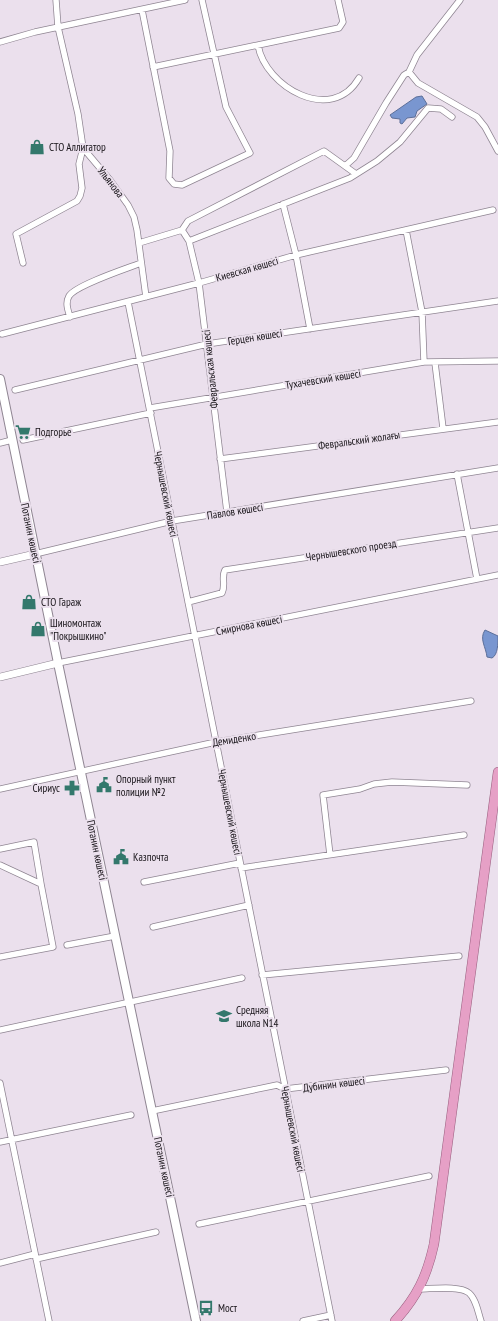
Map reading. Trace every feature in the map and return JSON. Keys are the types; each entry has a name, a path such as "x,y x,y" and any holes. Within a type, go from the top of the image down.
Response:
{"highway":[{"path":"394,1321 420,1289 426,1277 434,1244 498,772"}],"main road":[{"name":"Потанин көшесі","path":"0,378 35,554 196,1321"}],"street":[{"path":"23,263 16,237 19,231 77,201 82,188 79,164 83,148 78,114 58,27 56,0"},
{"path":"0,42 58,27 185,0"},
{"path":"142,10 170,151 169,178 172,182 182,185 250,153 226,107 202,0"},
{"path":"153,67 342,26 343,22 338,0"},
{"path":"344,166 354,158 386,103 404,75 409,72 416,55 460,0"},
{"path":"258,45 261,60 270,73 293,90 311,99 319,100 341,95 351,89 359,78"},
{"path":"409,72 418,83 478,117 498,151"},
{"path":"189,241 356,174 377,161 400,142 428,108 441,109 452,117"},
{"name":"Ульянова","path":"83,148 128,204 134,217 146,297"},
{"path":"139,243 182,230 188,221 324,151 356,174"},
{"path":"283,204 296,255 310,329"},
{"name":"Киевская көшесі","path":"2,334 199,283 296,255 493,210"},
{"name":"Февральская көшесі","path":"182,230 189,241 199,283 227,512"},
{"path":"406,230 422,312 424,362"},
{"path":"70,317 67,306 68,298 72,293 106,276 142,263"},
{"name":"Герцен көшесі","path":"15,390 207,344 498,301"},
{"name":"Чернышевский көшесі","path":"128,302 331,1318"},
{"name":"Тухачевский көшесі","path":"24,440 213,398 424,362 498,361"},
{"path":"435,363 443,428"},
{"name":"Февральский жолағы","path":"220,458 498,422"},
{"path":"0,443 12,440"},
{"name":"Павлов көшесі","path":"0,562 172,521 471,471 498,468"},
{"path":"457,474 477,579"},
{"name":"Чернышевского проезд","path":"188,602 220,594 224,590 224,570 498,528"},
{"name":"Смирнова көшесі","path":"0,676 58,663 498,575"},
{"name":"Демиденко","path":"0,789 216,742 471,701"},
{"path":"330,855 322,795 360,789 374,784 396,782 467,785"},
{"path":"144,882 241,866 464,836"},
{"path":"0,849 34,842 54,947 0,957"},
{"path":"0,865 41,884"},
{"path":"153,927 249,906"},
{"path":"67,945 115,936"},
{"path":"262,975 459,956"},
{"path":"0,1030 242,978"},
{"name":"Дубинин көшесі","path":"152,1112 277,1085 285,1089 446,1070"},
{"path":"0,1083 49,1321"},
{"path":"0,1142 131,1115"},
{"path":"199,1224 429,1176"},
{"path":"0,1263 156,1232"},
{"path":"420,1289 456,1288 468,1292 474,1300 481,1321"},
{"path":"303,1321 331,1318"}],"water":[{"path":"422,96 427,104 417,111 415,117 407,118 402,124 400,123 400,119 392,118 390,115 416,97"},
{"path":"485,630 498,636 497,652 492,658 487,657 483,643 483,633"}],"place":[{"name":"СТО Аллигатор","path":"37,147"},
{"name":"Подгорье","path":"23,432"},
{"name":"СТО Гараж","path":"29,602"},
{"name":"Шиномонтаж \"Покрышкино\"","path":"38,629"},
{"name":"Опорный пункт полиции №2","path":"104,785"},
{"name":"Сириус","path":"72,788"},
{"name":"Казпочта","path":"121,857"},
{"name":"Средняя школа N14","path":"224,1016"},
{"name":"Мост","path":"206,1308"}]}
